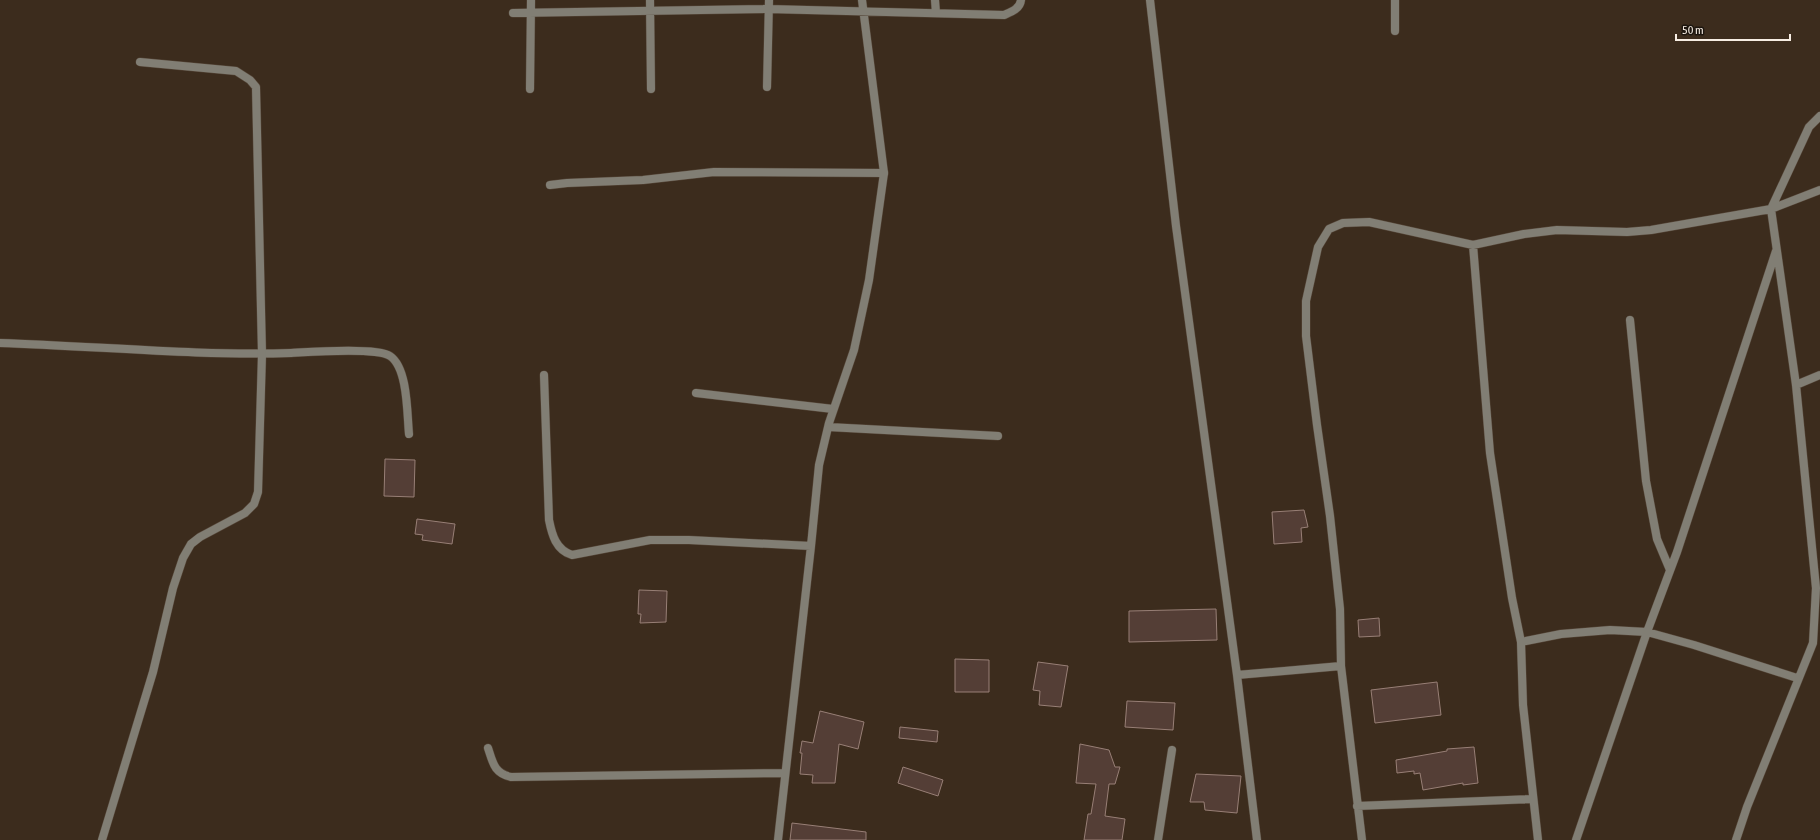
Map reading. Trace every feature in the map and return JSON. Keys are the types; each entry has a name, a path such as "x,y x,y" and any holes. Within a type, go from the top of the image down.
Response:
{"street":[{"path":"530,89 531,0"},
{"path":"650,0 651,88"},
{"path":"767,87 768,0"},
{"path":"778,840 811,546 818,464 833,409 856,342 869,280 884,173 862,10 862,0"},
{"path":"935,0 936,13"},
{"path":"513,13 768,9 862,10 1004,15 1014,10 1020,4 1021,0"},
{"path":"1150,0 1176,226 1237,675 1257,840"},
{"path":"1395,0 1395,31"},
{"path":"102,840 153,672 173,588 183,558 191,544 200,537 245,513 254,504 258,492 262,354 256,87 250,80 236,71 140,62"},
{"path":"1736,840 1747,807 1797,678 1813,643 1816,588 1796,385 1771,209 1809,127 1820,116"},
{"path":"550,186 567,183 643,180 714,172 884,173"},
{"path":"1362,840 1341,666 1340,609 1306,336 1306,301 1318,247 1330,229 1343,223 1369,222 1473,245 1524,234 1557,230 1627,232 1651,230 1771,209 1820,190"},
{"path":"1473,245 1490,453 1512,598 1521,642 1523,705 1538,840"},
{"path":"1576,840 1647,632 1670,570 1776,248"},
{"path":"1630,320 1646,481 1657,539 1670,570"},
{"path":"0,343 262,354 349,351 384,353 395,361 402,376 406,395 409,434"},
{"path":"544,375 549,520 553,536 560,548 565,553 572,555 650,540 690,540 811,546"},
{"path":"1796,385 1820,375"},
{"path":"696,393 833,409"},
{"path":"828,427 998,436"},
{"path":"1521,642 1562,634 1610,630 1647,632 1694,644 1797,678"},
{"path":"1237,675 1341,666"},
{"path":"488,748 495,767 502,775 511,777 785,773"},
{"path":"1158,840 1172,750"},
{"path":"1357,806 1533,800"}],"building":[{"path":"385,459 415,460 414,497 384,496"},
{"path":"1304,510 1308,527 1301,528 1302,542 1274,544 1272,512"},
{"path":"417,519 455,524 452,544 422,540 423,535 415,534"},
{"path":"639,590 667,591 666,622 640,623 641,614 638,614"},
{"path":"1216,609 1217,640 1129,642 1129,611"},
{"path":"1379,618 1380,636 1359,637 1358,620"},
{"path":"955,659 989,660 989,692 955,692"},
{"path":"1038,662 1068,666 1061,707 1039,705 1040,691 1033,690"},
{"path":"1437,682 1441,715 1375,723 1371,690"},
{"path":"1127,701 1175,703 1173,730 1125,727"},
{"path":"820,711 864,722 858,749 839,744 835,783 812,783 813,775 800,774 802,753 800,753 802,741 813,743"},
{"path":"900,727 938,731 937,742 899,738"},
{"path":"1080,744 1109,750 1115,767 1120,767 1115,784 1109,784 1105,816 1125,819 1122,840 1084,840 1088,814 1091,814 1096,784 1076,783"},
{"path":"1474,747 1478,783 1463,785 1463,783 1423,790 1420,773 1414,774 1414,771 1397,773 1396,760 1447,751 1447,749"},
{"path":"903,767 943,780 938,796 898,783"},
{"path":"1196,774 1241,776 1237,813 1205,810 1204,802 1190,802"},
{"path":"792,823 866,832 866,840 790,840"}]}
